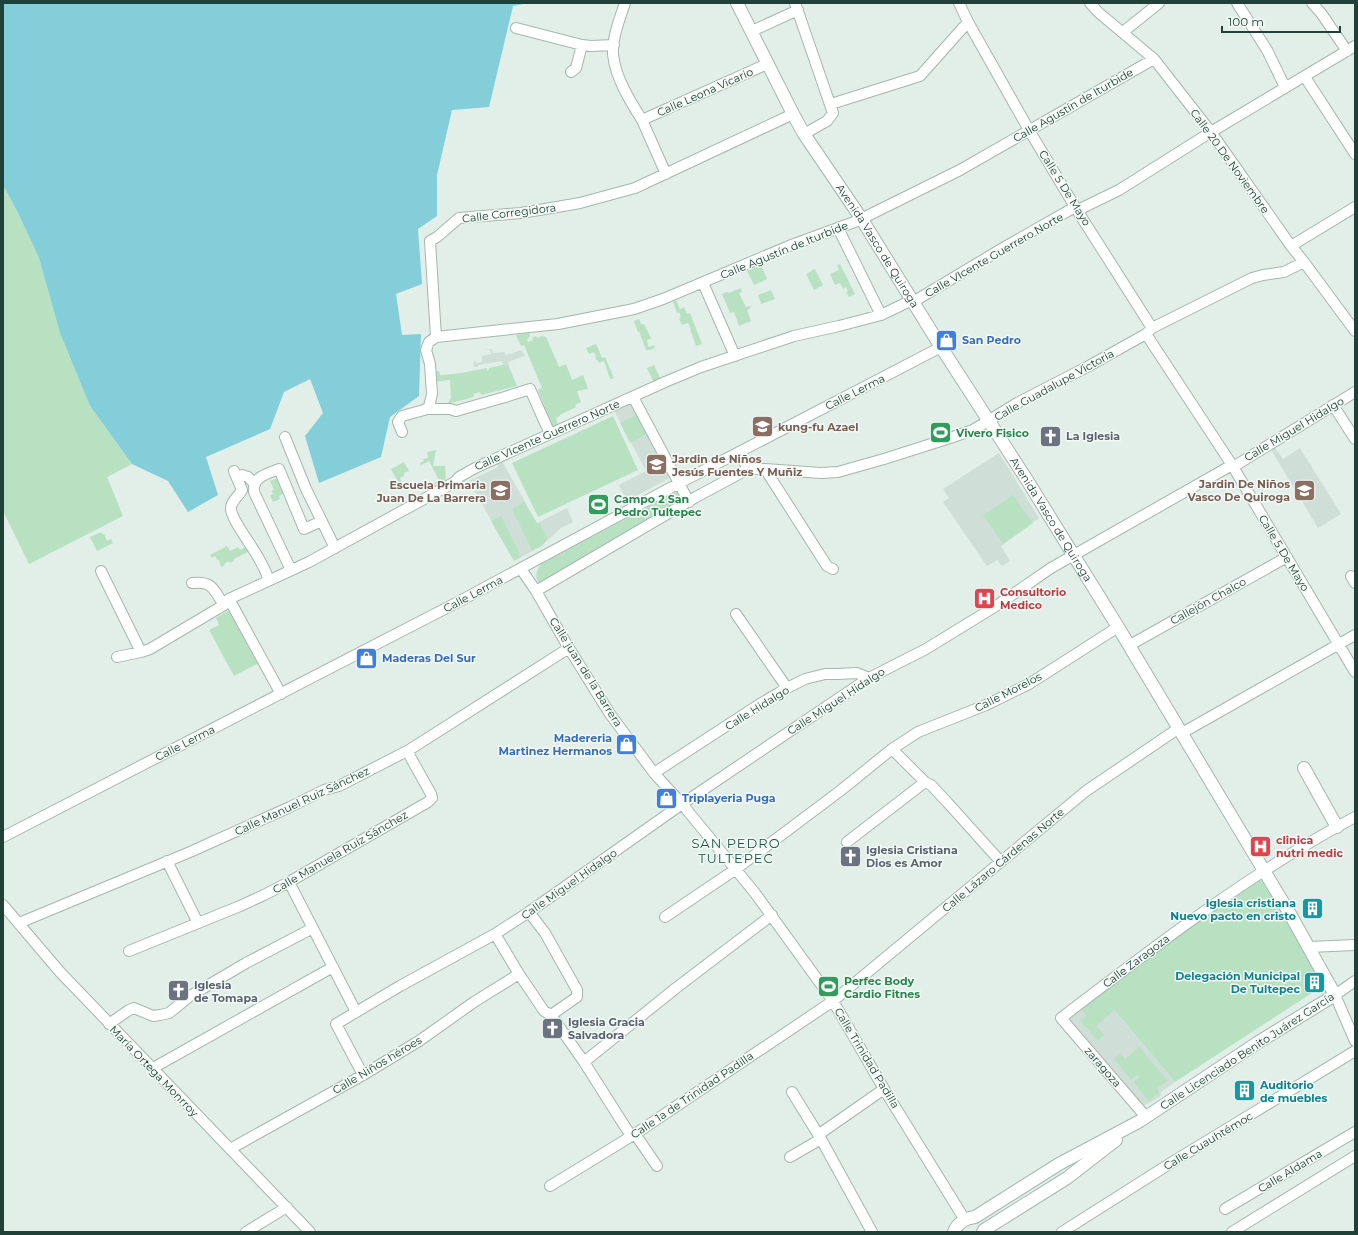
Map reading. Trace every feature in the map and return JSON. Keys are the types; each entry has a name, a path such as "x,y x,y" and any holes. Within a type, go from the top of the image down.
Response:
{"street":[{"path":"625,3 619,18 614,45 614,57 621,81 642,120 666,174"},
{"name":"Avenida Vasco de Quiroga","path":"737,3 804,134 861,218 941,347 1074,555 1181,730 1309,947 1335,995 1355,1041"},
{"name":"Calle 5 De Mayo","path":"959,3 968,22 1029,130 1355,672"},
{"name":"Calle 20 De Noviembre","path":"1090,3 1098,12 1154,58 1210,132 1291,246 1355,331"},
{"path":"1123,32 1159,3"},
{"path":"1237,3 1267,50 1285,87"},
{"path":"1312,3 1351,49"},
{"path":"752,31 797,6 834,113 829,119 804,134"},
{"path":"831,104 920,76 968,22"},
{"path":"516,28 582,45 614,45"},
{"path":"571,72 576,68 582,45"},
{"name":"Calle VIcente Guerrero Norte","path":"117,657 140,652 150,648 227,602 269,580 309,562 455,482 459,477 476,467 633,396 665,382 735,356 794,336 880,315 913,301 1003,248 1077,208 1119,190 1210,132 1351,49"},
{"name":"Calle Agustín de Iturbide","path":"432,339 558,324 634,309 663,300 789,246 861,218 960,170 1154,58"},
{"name":"Calle Leona Vicario","path":"642,120 768,64"},
{"path":"1305,77 1355,154"},
{"name":"Calle Corregidora","path":"432,339 430,241 437,237 459,218 521,213 580,203 635,188 793,114"},
{"path":"1291,246 1355,207"},
{"path":"838,228 880,315"},
{"name":"Calle Guadalupe Victoria","path":"536,591 748,469 821,473 838,472 891,457 973,430 1019,402 1087,367 1149,331 1252,278 1284,272 1304,262"},
{"path":"703,283 735,356"},
{"path":"427,409 432,394 430,364 426,350 432,339"},
{"name":"Calle Lerma","path":"3,837 521,569 680,483 941,347"},
{"path":"533,381 552,433"},
{"path":"402,432 398,422 402,416 427,409 450,408 456,411 530,389 552,433"},
{"name":"Calle Miguel Hidalgo","path":"363,1075 336,1024 495,934 529,912 682,804 869,678 926,649 996,606 1051,568 1232,466 1355,392"},
{"path":"633,396 690,502"},
{"path":"1334,405 1355,439"},
{"path":"285,438 335,548"},
{"path":"739,452 748,469"},
{"path":"291,570 254,492 254,483 277,467 304,529 322,521"},
{"path":"765,469 827,566 833,570"},
{"path":"254,483 248,477 236,475 242,490 232,502 231,511 242,532 259,557 269,580"},
{"name":"Callejón Chalco","path":"1130,645 1287,557"},
{"name":"Calle juan de la Barrera","path":"521,569 536,591 610,714 654,773"},
{"path":"100,571 140,652"},
{"path":"192,583 202,582 210,584 227,602 281,694"},
{"path":"736,614 787,688"},
{"name":"Calle Morelos","path":"665,917 736,869 840,791 892,749 918,732 986,705 1029,684 1118,627"},
{"name":"Calle Lázaro Cárdenas Norte","path":"833,1001 1086,791 1181,730 1355,634"},
{"name":"Calle Manuel Ruiz Sánchez","path":"19,923 262,820 324,790 339,786 407,751 569,648"},
{"name":"Calle Hidalgo","path":"654,773 787,688 805,679 826,674 857,673 869,678"},
{"path":"892,749 925,782 931,785 1001,862"},
{"name":"Calle Manuela Ruíz Sánchez","path":"129,951 240,906 289,882 421,806 432,798 431,794 407,751"},
{"path":"1304,768 1337,827"},
{"name":"Calle Trinidad Padilla","path":"654,773 682,804 772,915 833,1001 884,1089 970,1218"},
{"path":"847,842 925,782"},
{"name":"Calle Zaragoza","path":"1061,1018 1141,956 1264,870 1355,817"},
{"path":"167,861 198,923"},
{"path":"289,882 356,1012"},
{"name":"María Ortega Monrroy","path":"3,905 60,972 310,1232"},
{"path":"529,912 545,933 577,990 577,997 551,1015"},
{"path":"584,1062 676,988 772,915"},
{"path":"110,1024 134,1008 153,1016 169,1012 190,996 246,963 314,928"},
{"path":"495,934 519,974 544,1011 551,1015 633,1135 657,1166"},
{"path":"1309,947 1355,945"},
{"path":"153,1068 333,967"},
{"name":"Calle Niños héroes","path":"230,1149 419,1042 474,1002 519,974"},
{"name":"Calle Licenciado Benito Juárez García","path":"984,1231 1067,1178 1143,1119 1355,981"},
{"name":"Calle 1a de Trinidad Padilla","path":"550,1186 633,1135 833,1001"},
{"name":"zaragoza","path":"1061,1018 1143,1119"},
{"name":"Calle Cuauhtémoc","path":"1062,1232 1174,1161 1355,1052"},
{"path":"790,1157 884,1089"},
{"path":"792,1092 872,1232"},
{"name":"Calle Licenciado Benito Juárez García","path":"954,1232 956,1227 1059,1164 1143,1119"},
{"name":"Calle Aldama","path":"1226,1209 1355,1132"},
{"path":"1232,1232 1355,1156"},
{"path":"246,1232 286,1207"},
{"path":"970,1218 978,1219 984,1231"}],"shaded area":[{"path":"492,349 493,353 504,352 506,355 522,350 525,356 508,362 508,364 503,365 502,361 474,367 473,363 475,361 477,363 482,362 482,356 491,354 490,350 484,350"},
{"name":"Jardin de Niños Jesús Fuentes Y Muñiz","path":"631,402 673,476 627,501 619,485 646,471 614,410"},
{"name":"Jardin De Niños Vasco De Quiroga","path":"1267,443 1272,443 1283,459 1300,448 1341,514 1318,528"},
{"path":"999,453 1039,518 1001,546 1010,561 1002,566 997,560 987,566 943,502 949,498 943,489"},
{"path":"502,461 537,523 567,508 573,522 561,528 540,547 514,561 469,481 498,467 497,464"},
{"path":"1099,993 1175,1082 1160,1093 1161,1096 1142,1107 1065,1018"}],"green space":[{"path":"3,185 39,258 60,333 90,406 132,464 107,477 123,516 29,564 3,511"},
{"path":"840,264 855,294 849,297 846,292 848,291 846,287 843,289 840,283 835,285 830,274 839,270 837,266"},
{"path":"761,265 767,279 754,285 747,271"},
{"path":"815,269 823,285 814,290 806,274"},
{"path":"741,288 742,292 739,293 746,307 750,306 751,308 747,310 751,321 739,326 734,312 730,313 722,294"},
{"path":"771,290 775,299 761,304 758,295"},
{"path":"676,300 680,309 684,307 687,314 690,313 702,344 696,346 688,323 682,325 679,319 681,317 679,312 677,313 673,302"},
{"path":"639,319 641,324 644,324 652,340 647,340 648,346 650,347 654,345 655,348 646,350 634,321"},
{"path":"529,333 530,336 527,340 528,342 533,340 532,338 536,336 537,338 542,336 546,337 559,367 566,364 572,380 583,375 588,389 577,391 581,402 575,405 576,407 556,418 558,425 553,427 538,390 542,388 524,345 521,346 516,335"},
{"path":"596,344 602,358 605,357 614,378 610,379 604,361 599,363 595,358 594,352 589,354 586,348"},
{"path":"508,364 517,386 481,395 480,392 473,394 474,397 451,403 446,406 451,398 450,380 434,382 435,372 439,371 440,375 457,374 487,368 487,371 489,368"},
{"path":"654,365 660,378 653,381 647,368"},
{"path":"638,414 649,433 630,443 620,423"},
{"path":"613,416 638,470 538,517 512,463"},
{"path":"436,450 433,466 445,466 446,483 433,489 431,485 439,480 429,461 421,465 420,463 424,461 423,459 428,458 427,452"},
{"path":"404,462 409,471 404,473 404,476 400,478 403,485 400,486 391,469"},
{"path":"281,477 284,485 280,487 283,494 279,496 280,499 273,502 270,495 273,494 272,491 274,490 270,481"},
{"path":"676,492 682,497 682,500 540,584 538,582 536,574 541,564"},
{"path":"1013,495 1033,523 1003,544 983,515"},
{"path":"524,502 537,523 540,523 548,539 540,547 532,550 512,509"},
{"path":"501,516 521,557 514,561 491,521"},
{"path":"101,532 104,534 107,541 111,539 113,543 97,551 90,537"},
{"path":"227,546 230,551 238,547 240,550 247,546 250,551 234,559 234,561 230,563 229,561 221,567 219,560 217,560 215,556 212,558 210,555"},
{"path":"231,609 261,662 234,676 209,630 219,625 216,618"},
{"path":"1262,875 1318,973 1307,981 1315,991 1175,1082 1114,1010 1096,1026 1104,1035 1098,1041 1080,1020 1086,1015 1080,1007"},
{"path":"1139,1047 1168,1081 1157,1088 1159,1093 1149,1101 1133,1082 1140,1077 1138,1074 1131,1080 1114,1059 1120,1054 1125,1059"}],"water":[{"path":"3,3 528,3 513,6 489,107 452,110 437,175 437,216 418,229 422,284 396,294 402,335 421,334 419,396 390,417 381,457 319,483 305,436 323,413 310,379 284,392 270,429 206,457 218,495 188,512 168,481 132,464 90,406 60,333 39,258 3,185"}],"place":[{"name":"San Pedro","path":"947,340"},
{"name":"kung-fu Azael","path":"763,427"},
{"name":"Vivero Fisico","path":"941,433"},
{"name":"La Iglesia","path":"1050,436"},
{"name":"Jardin de Niños Jesús Fuentes Y Muñiz","path":"656,465"},
{"name":"Jardin De Niños Vasco De Quiroga","path":"1305,490"},
{"name":"Escuela Primaria Juan De La Barrera","path":"501,491"},
{"name":"Campo 2 San Pedro Tultepec","path":"599,505"},
{"name":"Consultorio Medico","path":"985,598"},
{"name":"Maderas Del Sur","path":"367,658"},
{"name":"Madereria Martinez Hermanos","path":"627,744"},
{"name":"Triplayeria Puga","path":"666,798"},
{"name":"clinica nutri medic","path":"1261,846"},
{"name":"Iglesia Cristiana Dios es Amor","path":"851,856"},
{"name":"Iglesia cristiana Nuevo pacto en cristo","path":"1312,909"},
{"name":"Delegación Municipal De Tultepec","path":"1315,982"},
{"name":"Perfec Body Cardio Fitnes","path":"828,987"},
{"name":"Iglesia de Tomapa","path":"178,991"},
{"name":"Iglesia Gracia Salvadora","path":"552,1028"},
{"name":"Auditorio de muebles","path":"1245,1091"}],"district":[{"name":"SAN PEDRO TULTEPEC","path":"736,850"}]}
